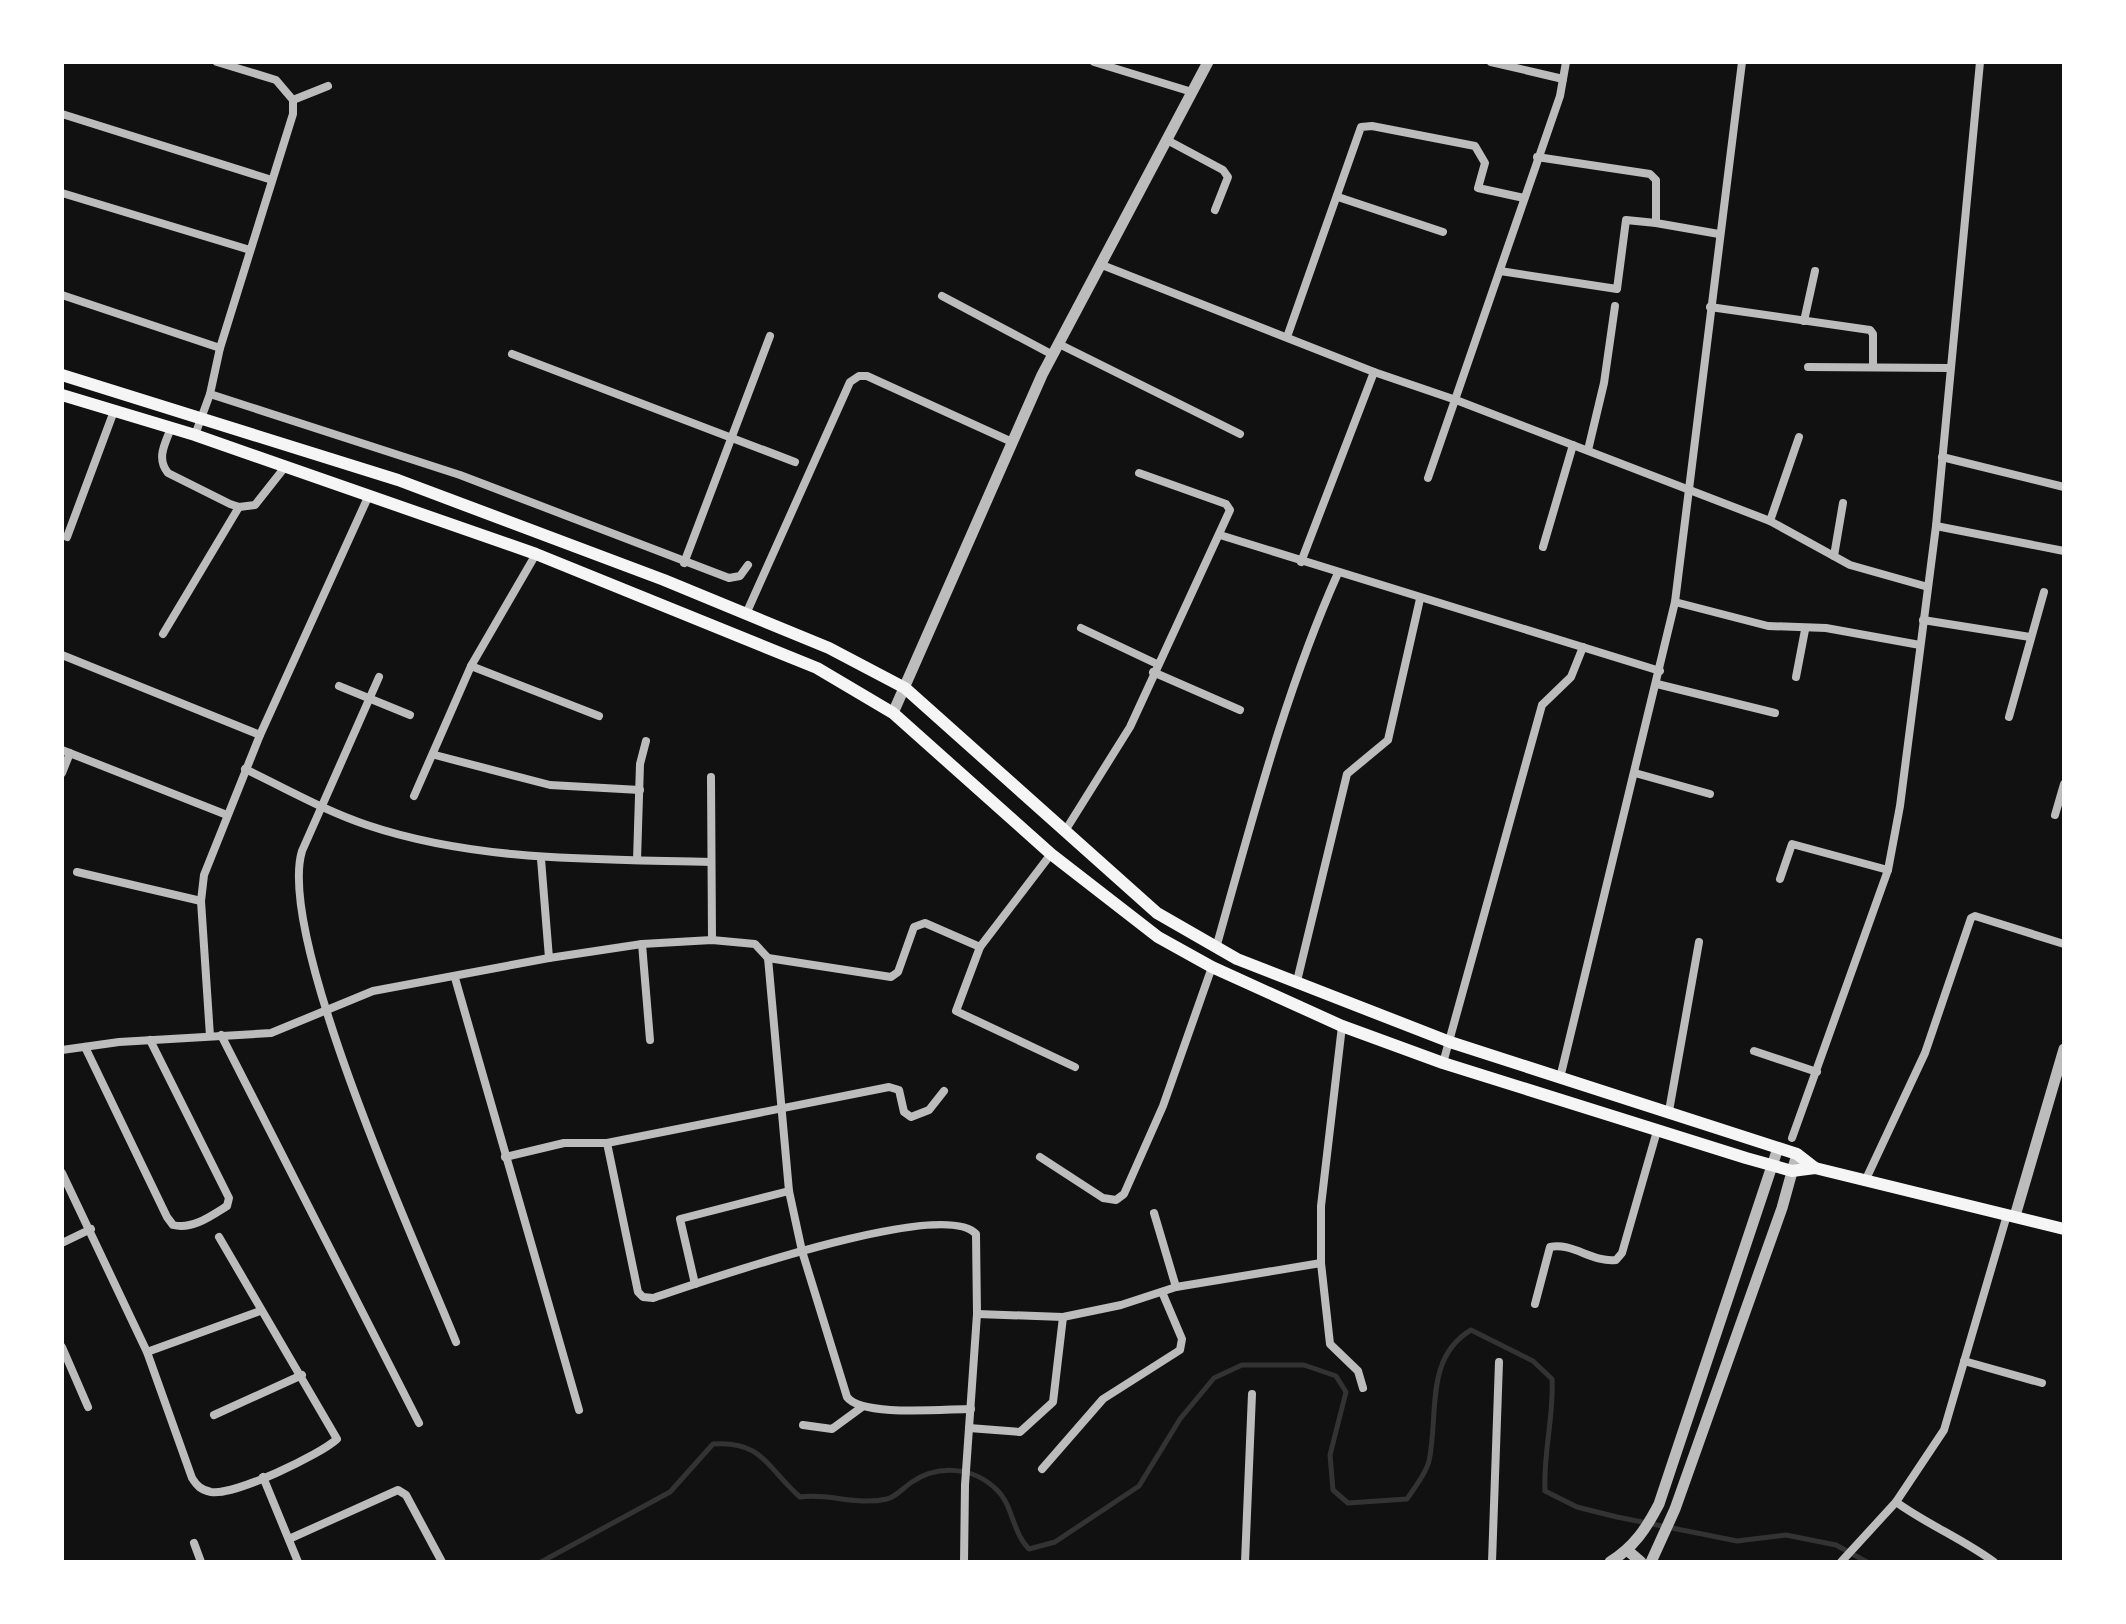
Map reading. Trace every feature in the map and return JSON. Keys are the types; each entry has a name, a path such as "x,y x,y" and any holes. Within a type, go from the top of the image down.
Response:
{"main road":[{"path":"62,375 398,480 829,648 905,688 1157,913 1216,948 1450,1042 1797,1154 1815,1168"},
{"path":"62,395 195,435 536,554 817,668 893,713 1051,854 1158,937 1212,967 1342,1026 1443,1063 1792,1171 1815,1168 2064,1229"}],"street":[{"path":"195,435 293,114 293,100 276,80 217,62"},
{"path":"1094,62 1192,92"},
{"path":"893,713 1012,442 1056,350 1208,62"},
{"path":"1491,62 1563,79"},
{"path":"1428,478 1500,271 1566,62"},
{"path":"1560,1078 1675,602 1742,62"},
{"path":"1610,1562 1645,1532 1659,1504 1778,1148 1792,1138 1888,870 1900,806 1936,526 1980,62"},
{"path":"293,100 328,86"},
{"path":"62,114 272,180"},
{"path":"1287,337 1358,132 1366,125 1475,146 1485,163 1478,188 1524,198"},
{"path":"1167,140 1223,170 1228,177 1215,210"},
{"path":"1537,157 1650,174 1656,180 1656,223"},
{"path":"62,193 250,250"},
{"path":"1338,197 1443,232"},
{"path":"1500,271 1617,289 1626,220 1719,234"},
{"path":"1102,265 1374,372 1456,400 1770,521 1850,565 1928,587"},
{"path":"1804,321 1815,271"},
{"path":"62,295 220,348"},
{"path":"942,296 1240,434"},
{"path":"1588,450 1604,383 1615,306"},
{"path":"1710,307 1873,332 1873,366"},
{"path":"684,563 770,336"},
{"path":"512,354 795,462"},
{"path":"1808,367 1949,368"},
{"path":"1301,562 1374,372"},
{"path":"746,614 850,382 859,376 867,376 1012,442"},
{"path":"210,394 460,475 684,563 735,578 748,565"},
{"path":"67,537 114,411"},
{"path":"171,428 161,457 168,473 239,507 255,505 285,467"},
{"path":"1770,521 1799,437"},
{"path":"1543,547 1573,445"},
{"path":"1942,457 2064,487"},
{"path":"1065,831 1120,744 1230,510 1226,504 1139,473"},
{"path":"210,1036 201,901 204,875 245,769 369,495"},
{"path":"1834,556 1843,503"},
{"path":"163,634 239,507"},
{"path":"1936,526 2064,551"},
{"path":"1220,535 1660,671"},
{"path":"414,796 435,755 471,666 536,554"},
{"path":"1216,948 1267,761 1314,629 1338,573"},
{"path":"2009,717 2044,592"},
{"path":"1297,981 1347,774 1388,740 1420,599"},
{"path":"1675,602 1768,626 1805,630 1826,628 1920,645"},
{"path":"1923,620 2030,637"},
{"path":"1081,628 1240,710"},
{"path":"1796,677 1805,630"},
{"path":"1443,1063 1542,705 1571,677 1583,647"},
{"path":"62,655 260,735"},
{"path":"471,666 599,716"},
{"path":"379,677 372,699 302,851 298,877 307,937 325,1009 456,1342"},
{"path":"1657,684 1775,713"},
{"path":"339,686 410,715"},
{"path":"637,860 646,741"},
{"path":"62,773 66,751 227,815"},
{"path":"435,755 550,785 640,790"},
{"path":"245,769 324,807 396,834 541,859 711,862"},
{"path":"1635,773 1710,794"},
{"path":"711,777 712,940"},
{"path":"2055,815 2064,784"},
{"path":"1780,879 1792,844 1888,870"},
{"path":"1051,854 980,947 956,1011 1075,1067"},
{"path":"541,859 549,958"},
{"path":"77,872 201,901"},
{"path":"1866,1179 1925,1053 1971,918 1975,916 2064,944"},
{"path":"768,958 891,977 898,972 914,927 920,924 980,947"},
{"path":"62,1050 150,1040 283,1031 325,1009 397,985 455,978 549,958 642,944 712,940 755,944 768,958 789,1191 802,1251 847,1397 862,1407 971,1409"},
{"path":"1669,1111 1699,942"},
{"path":"642,944 650,1040"},
{"path":"1040,1157 1103,1198 1116,1200 1124,1194 1163,1106 1212,967"},
{"path":"455,978 579,1410"},
{"path":"1342,1026 1324,1167 1321,1263 1330,1344 1358,1371 1363,1388"},
{"path":"221,1035 419,1423"},
{"path":"85,1047 167,1217 173,1225 183,1228 227,1206 229,1198 150,1040"},
{"path":"1841,1562 1896,1502 1944,1430 2064,1049"},
{"path":"1754,1051 1817,1072"},
{"path":"505,1157 564,1143 607,1143 895,1087 905,1115 911,1117 929,1110 944,1091"},
{"path":"1535,1304 1550,1247 1562,1247 1608,1261 1616,1260 1622,1253 1657,1131"},
{"path":"1651,1562 1675,1509 1782,1208 1797,1154 1792,1138"},
{"path":"607,1143 640,1295 653,1298 865,1233 962,1226 971,1229 978,1243 977,1314 965,1485 964,1562"},
{"path":"62,1173 147,1352 192,1478 199,1488 213,1493 231,1491 327,1447 337,1439 219,1237"},
{"path":"695,1284 680,1219 789,1191"},
{"path":"1154,1213 1176,1287"},
{"path":"62,1243 91,1229"},
{"path":"977,1314 1063,1317 1176,1287 1321,1263"},
{"path":"1042,1469 1103,1399 1180,1350 1182,1339 1162,1292"},
{"path":"147,1352 260,1311"},
{"path":"969,1428 1020,1432 1050,1408 1055,1395 1063,1317"},
{"path":"62,1347 88,1407"},
{"path":"1964,1361 2042,1383"},
{"path":"1492,1562 1499,1362"},
{"path":"214,1415 302,1375"},
{"path":"1245,1562 1252,1394"},
{"path":"803,1425 832,1429 862,1407"},
{"path":"263,1477 298,1562"},
{"path":"289,1539 398,1490 406,1495 442,1562"},
{"path":"1896,1502 1930,1527 1971,1545 1994,1562"},
{"path":"194,1543 201,1562"},
{"path":"1627,1550 1641,1562"}],"waterway":[{"path":"541,1562 670,1492 713,1444 729,1444 753,1451 800,1497 876,1501 890,1498 933,1472 967,1473 988,1482 1002,1496 1019,1535 1029,1549 1055,1542 1139,1486 1180,1419 1214,1378 1242,1365 1304,1365 1336,1376 1346,1392 1330,1455 1333,1490 1348,1503 1407,1499 1429,1461 1436,1389 1446,1356 1456,1342 1471,1330 1533,1361 1552,1379 1545,1491 1577,1507 1737,1541 1786,1535 1836,1545 1867,1562"}]}
